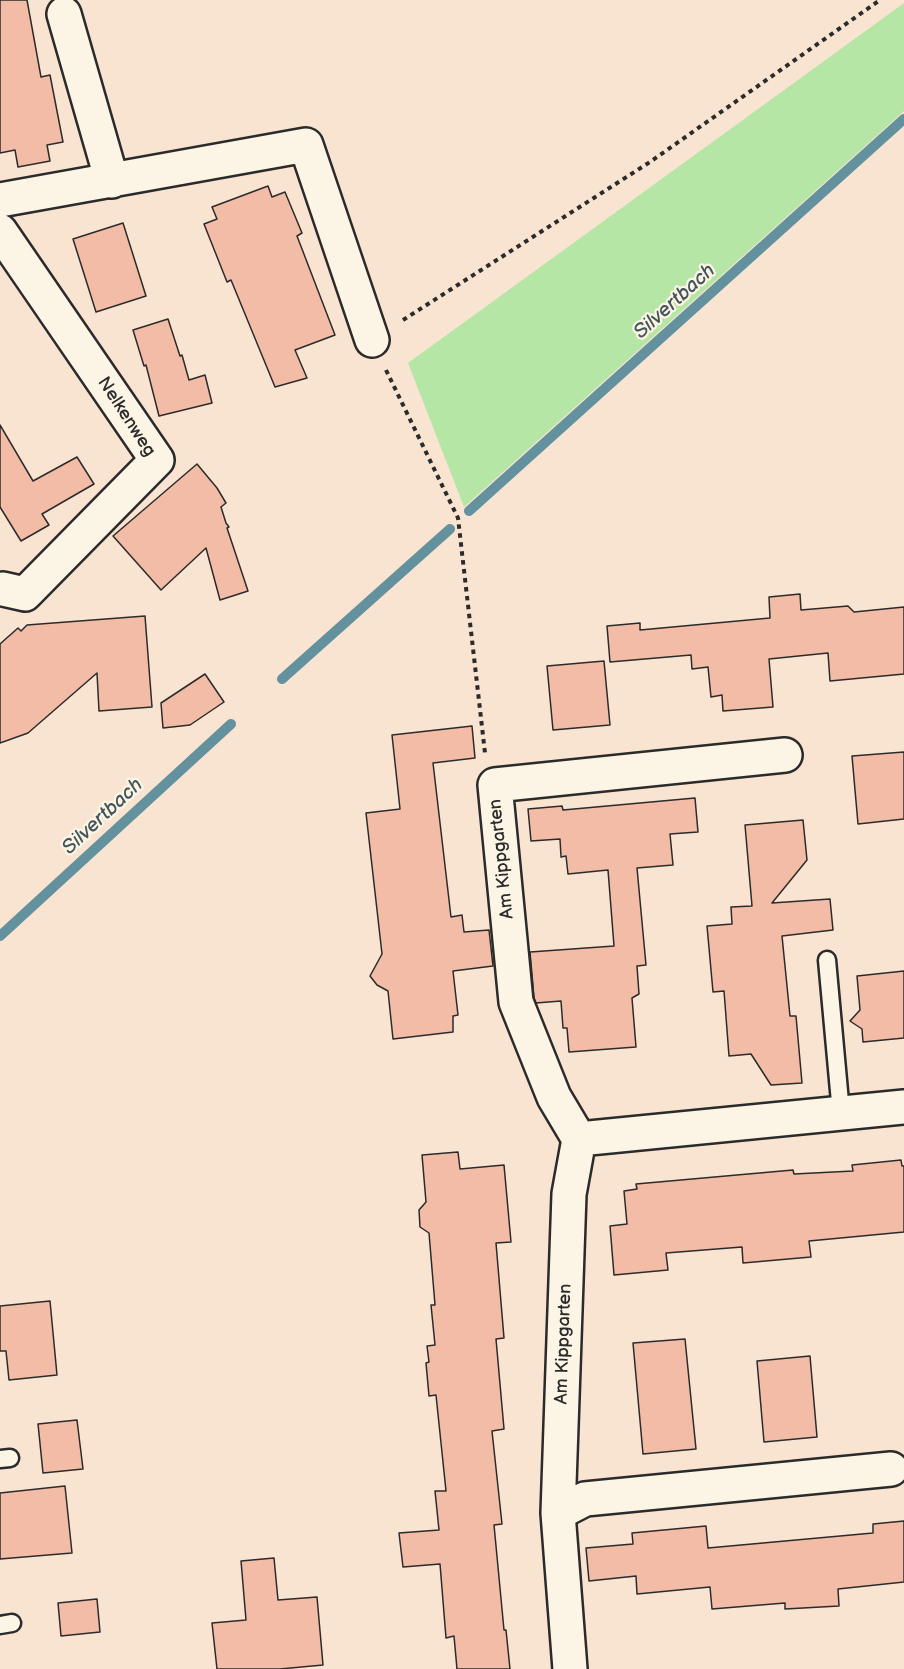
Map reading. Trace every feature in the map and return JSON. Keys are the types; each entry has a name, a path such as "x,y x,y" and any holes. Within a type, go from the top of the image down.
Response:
{"street":[{"path":"64,14 112,181"},
{"path":"0,200 306,145 372,340"},
{"name":"Nelkenweg","path":"0,231 157,460 25,594 1,588"},
{"name":"Am Kippgarten","path":"570,1669 558,1513 569,1194 579,1139 555,1097 516,1002 495,785 785,755"},
{"path":"579,1139 904,1107"},
{"path":"558,1513 585,1499 891,1469"}],"lane":[{"path":"827,960 841,1113"}],"path":[{"path":"495,785 486,764 458,518 372,340 650,162 880,0"}],"green space":[{"path":"904,3 904,111 464,507 408,363"}],"building":[{"path":"0,0 27,0 41,77 50,75 63,142 47,145 50,161 18,167 15,150 0,153"},
{"path":"268,186 272,197 285,192 302,233 297,236 335,335 295,350 307,378 275,387 231,280 227,282 204,224 217,219 212,207"},
{"path":"123,223 146,296 96,312 73,239"},
{"path":"168,319 189,380 205,375 212,403 159,416 146,365 144,366 133,330"},
{"path":"0,425 33,481 77,457 94,484 42,514 49,525 21,541 0,507"},
{"path":"197,464 226,503 221,507 248,591 220,600 206,548 161,590 113,536"},
{"path":"800,594 801,610 848,606 854,612 904,607 904,674 830,681 828,653 769,659 773,707 723,711 722,695 711,697 708,667 692,669 691,655 610,662 607,626 640,623 640,630 770,618 769,597"},
{"path":"145,616 152,707 99,711 97,673 28,733 0,743 0,644 18,628 21,631 27,625"},
{"path":"604,661 610,725 553,730 547,666"},
{"path":"205,674 224,702 190,725 163,728 161,703"},
{"path":"472,726 475,758 433,763 451,917 462,915 464,932 489,930 493,966 453,971 458,1015 453,1016 453,1032 393,1039 388,991 377,985 370,976 382,954 366,813 400,809 392,735"},
{"path":"904,752 904,819 858,824 852,756"},
{"path":"695,798 698,832 670,834 673,865 637,868 646,965 637,966 639,994 632,998 636,1047 569,1052 567,1028 563,1028 561,1001 536,1003 534,998 530,952 614,946 608,870 568,874 566,856 561,857 560,839 531,841 528,809 562,806 563,810"},
{"path":"803,820 807,860 772,903 830,899 833,930 782,936 790,1016 796,1016 802,1083 771,1085 751,1054 729,1056 724,991 713,992 707,926 732,924 731,907 752,906 745,825"},
{"path":"904,971 904,1038 863,1042 862,1029 850,1021 860,1010 857,976"},
{"path":"458,1152 460,1169 504,1165 511,1242 496,1243 504,1338 496,1339 504,1429 492,1431 502,1524 494,1525 510,1669 457,1669 454,1636 446,1638 440,1564 403,1567 399,1533 439,1530 435,1491 446,1491 436,1395 429,1396 427,1346 435,1345 431,1305 435,1305 429,1233 420,1227 419,1210 426,1202 422,1155"},
{"path":"901,1160 904,1166 904,1232 809,1241 811,1257 743,1263 742,1247 666,1253 668,1270 614,1275 610,1226 627,1224 624,1191 637,1189 636,1184 793,1170 794,1174 853,1171 852,1165"},
{"path":"50,1301 57,1375 9,1380 6,1351 0,1351 0,1306"},
{"path":"685,1339 696,1449 643,1454 633,1343"},
{"path":"810,1356 817,1437 764,1442 757,1361"},
{"path":"77,1420 83,1469 43,1473 38,1424"},
{"path":"65,1486 72,1553 0,1559 0,1493"},
{"path":"904,1521 904,1582 838,1589 839,1606 785,1609 785,1603 712,1609 710,1587 637,1594 636,1576 589,1581 586,1548 633,1544 632,1533 706,1526 708,1548 873,1533 873,1524"},
{"path":"274,1558 278,1600 317,1597 323,1665 280,1669 217,1669 212,1623 246,1620 241,1561"},
{"path":"97,1599 100,1632 61,1636 58,1603"}],"waterway":[{"name":"Silvertbach","path":"469,511 904,119"},
{"name":"Silvertbach","path":"282,679 450,529"},
{"name":"Silvertbach","path":"0,936 231,724"}]}
